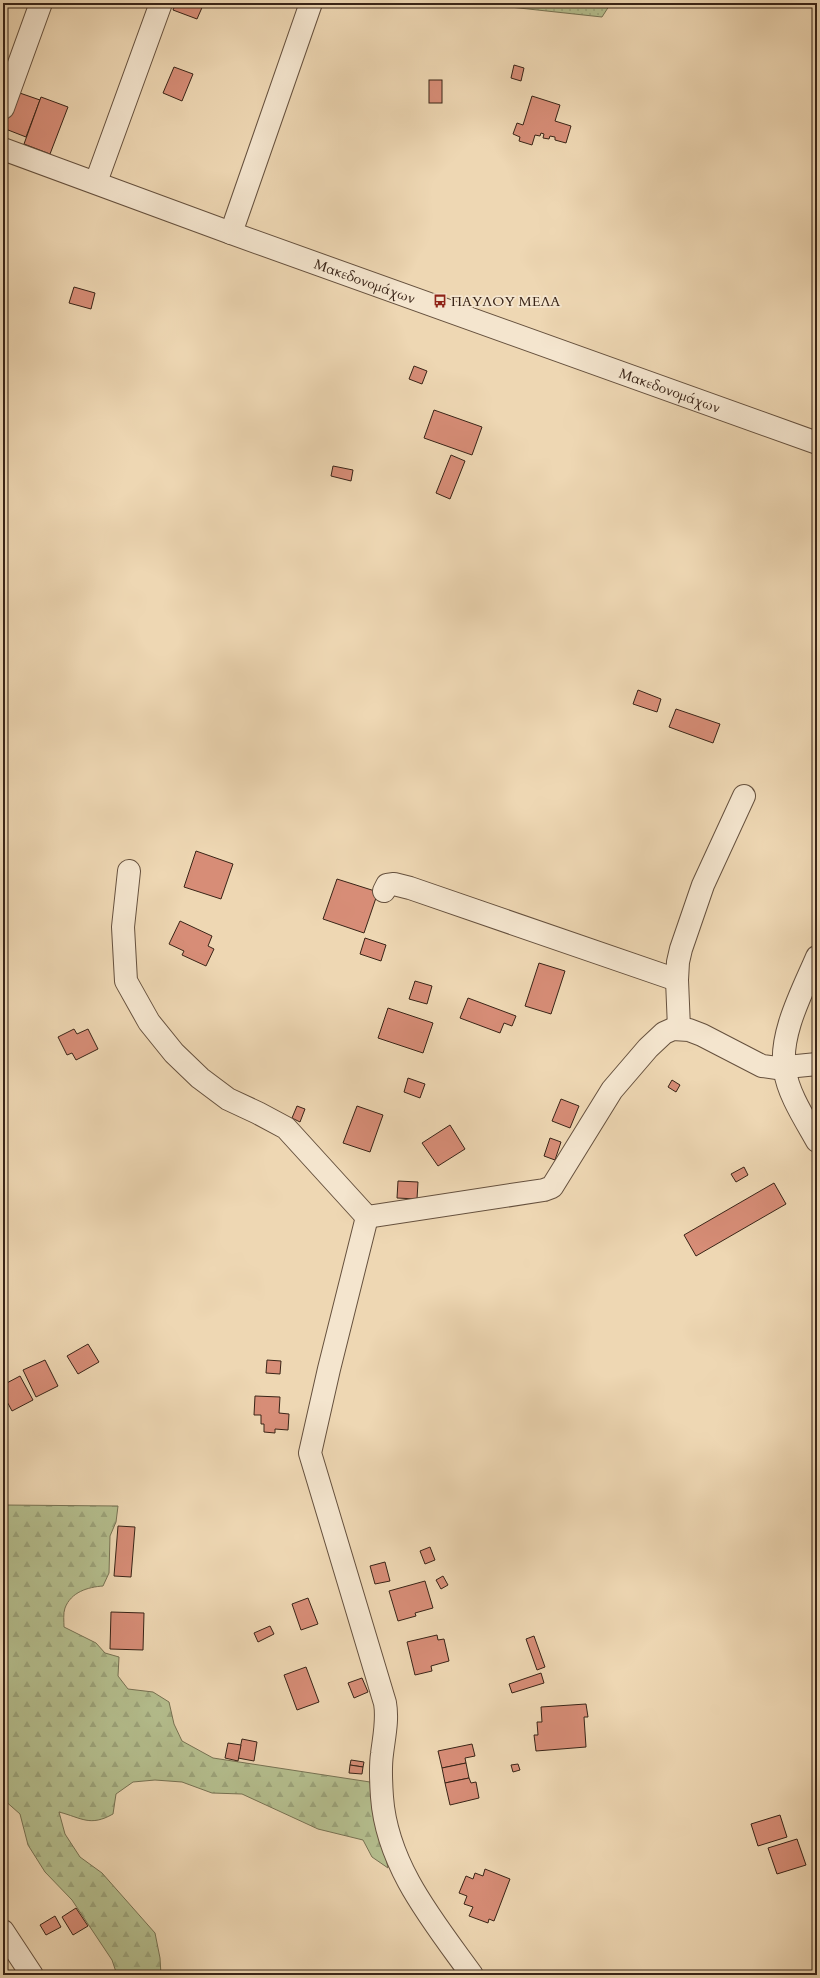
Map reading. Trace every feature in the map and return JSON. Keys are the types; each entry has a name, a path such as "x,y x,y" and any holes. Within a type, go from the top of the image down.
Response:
{"street":[{"path":"3,108 41,3"},
{"path":"96,182 161,3"},
{"path":"231,233 311,3"},
{"name":"Μακεδονομάχων","path":"3,149 231,233 817,443"},
{"path":"679,1028 677,980 679,956 692,917 722,841 744,796"},
{"path":"129,870 122,927 126,981 149,1022 174,1054 200,1078 228,1099 286,1128 367,1217"},
{"path":"384,891 387,884 410,888 677,980"},
{"path":"817,957 791,1022 786,1042 784,1068 792,1092 817,1141"},
{"path":"367,1217 544,1190 552,1187 557,1181 592,1119 612,1090 656,1039 664,1033 679,1028 702,1036 762,1066 784,1068 817,1064"},
{"path":"367,1217 329,1369 310,1453 385,1703 386,1722 382,1756 382,1795 388,1837 402,1871 413,1891 472,1975"},
{"path":"3,1931 32,1975"}],"green space":[{"path":"473,3 611,3 602,17"},
{"path":"3,1505 118,1506 116,1522 110,1536 109,1573 103,1586 86,1589 71,1598 64,1610 64,1627 96,1643 105,1653 119,1657 118,1676 128,1689 153,1692 169,1702 174,1724 182,1741 213,1758 370,1782 388,1868 372,1857 363,1840 318,1829 242,1794 212,1793 182,1782 155,1780 133,1782 116,1794 113,1814 105,1818 92,1821 80,1819 59,1812 65,1834 80,1857 102,1873 155,1933 160,1958 161,1975 117,1975 112,1960 72,1900 45,1872 28,1845 20,1814 3,1799"}],"building":[{"path":"176,3 204,3 197,19 173,10"},
{"path":"514,65 524,68 521,81 511,78"},
{"path":"174,67 193,74 182,101 163,93"},
{"path":"429,80 442,80 442,103 429,103"},
{"path":"14,91 40,100 26,137 3,128 3,121"},
{"path":"532,96 560,105 555,121 571,126 566,143 555,140 555,137 550,136 549,139 543,138 544,134 541,133 540,136 535,135 532,145 519,141 520,137 513,134 517,123 523,125"},
{"path":"41,97 68,107 50,154 24,144"},
{"path":"74,287 95,293 91,309 69,303"},
{"path":"414,366 427,371 422,384 409,379"},
{"path":"434,410 482,427 472,455 424,438"},
{"path":"451,455 465,461 450,499 436,493"},
{"path":"333,466 353,470 351,481 331,476"},
{"path":"638,690 661,699 657,712 633,704"},
{"path":"676,709 720,724 713,743 669,727"},
{"path":"196,851 233,864 221,899 184,887"},
{"path":"337,879 378,892 364,933 323,919"},
{"path":"180,921 212,936 208,946 214,949 206,966 182,955 184,951 169,944"},
{"path":"365,938 386,945 381,961 360,954"},
{"path":"539,963 565,971 551,1014 525,1006"},
{"path":"415,981 432,986 427,1004 409,999"},
{"path":"468,998 516,1016 512,1026 504,1023 500,1033 460,1018"},
{"path":"388,1008 433,1023 423,1053 378,1038"},
{"path":"74,1029 77,1034 88,1029 98,1049 76,1060 72,1053 67,1055 58,1037"},
{"path":"408,1078 425,1084 420,1098 404,1092"},
{"path":"672,1080 680,1085 676,1092 668,1087"},
{"path":"561,1099 579,1106 570,1128 552,1121"},
{"path":"297,1106 305,1109 300,1122 292,1118"},
{"path":"357,1106 383,1115 370,1152 343,1143"},
{"path":"450,1125 465,1149 438,1166 422,1143"},
{"path":"550,1138 561,1142 555,1160 544,1156"},
{"path":"744,1167 748,1175 736,1182 731,1174"},
{"path":"398,1181 418,1182 417,1199 397,1198"},
{"path":"774,1183 786,1204 696,1256 684,1235"},
{"path":"88,1344 99,1362 78,1374 67,1356"},
{"path":"45,1360 58,1386 36,1397 23,1370"},
{"path":"267,1360 281,1361 280,1374 266,1373"},
{"path":"20,1376 33,1400 12,1411 3,1394 3,1385"},
{"path":"255,1396 280,1397 279,1413 289,1414 288,1430 275,1429 275,1433 264,1432 264,1424 261,1424 261,1415 254,1415"},
{"path":"118,1526 135,1527 131,1577 114,1576"},
{"path":"430,1547 435,1560 425,1564 420,1551"},
{"path":"385,1562 390,1581 375,1584 370,1566"},
{"path":"443,1576 448,1585 441,1589 436,1580"},
{"path":"425,1581 433,1608 415,1613 416,1616 398,1621 389,1591"},
{"path":"308,1598 318,1624 301,1630 292,1604"},
{"path":"111,1612 144,1613 143,1650 110,1649"},
{"path":"270,1626 274,1634 258,1642 254,1633"},
{"path":"437,1635 438,1640 444,1639 449,1661 431,1666 432,1671 415,1675 407,1642"},
{"path":"534,1636 545,1667 537,1670 526,1639"},
{"path":"306,1667 319,1702 297,1710 284,1675"},
{"path":"541,1673 544,1683 512,1693 509,1684"},
{"path":"362,1678 368,1692 354,1698 348,1683"},
{"path":"586,1704 588,1717 584,1717 586,1747 536,1751 534,1735 538,1735 537,1722 542,1722 541,1707"},
{"path":"242,1739 257,1742 254,1761 238,1758"},
{"path":"228,1743 241,1745 238,1761 225,1758"},
{"path":"472,1744 475,1756 465,1758 466,1763 442,1768 438,1751"},
{"path":"351,1760 364,1762 363,1767 350,1765"},
{"path":"466,1763 469,1778 445,1783 442,1768"},
{"path":"518,1764 520,1770 513,1772 511,1765"},
{"path":"350,1765 363,1767 362,1774 349,1773"},
{"path":"469,1778 471,1783 476,1782 479,1798 450,1805 445,1783"},
{"path":"780,1815 787,1837 758,1846 751,1824"},
{"path":"797,1839 806,1865 777,1874 768,1848"},
{"path":"485,1869 510,1879 494,1921 489,1919 488,1923 469,1916 473,1907 464,1904 467,1896 459,1893 466,1876 473,1879 475,1873 483,1876"},
{"path":"76,1908 88,1926 73,1935 62,1917"},
{"path":"55,1916 61,1927 46,1935 40,1925"}],"place":[{"name":"ΠΑΥΛΟΥ ΜΕΛΑ","path":"440,301"}]}
